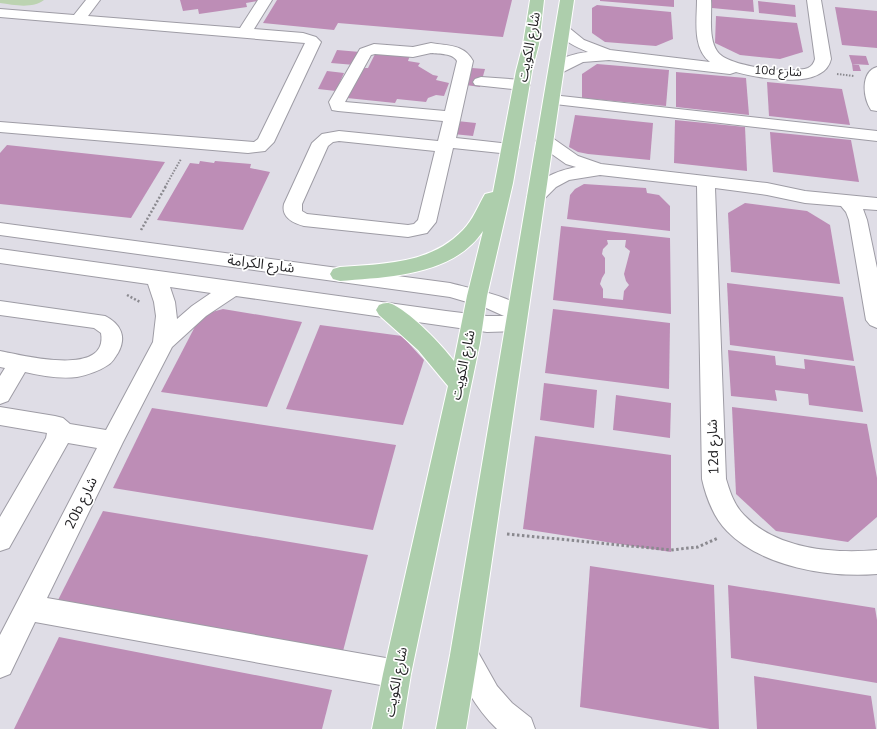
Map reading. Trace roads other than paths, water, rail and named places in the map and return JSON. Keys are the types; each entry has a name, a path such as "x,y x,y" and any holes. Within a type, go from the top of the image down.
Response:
{"main road":[{"name":"شارع الكويت","path":"387,729 397,674 460,384 477,296 504,183 531,44 537,0"},
{"name":"شارع الكويت","path":"451,729 567,0"},
{"path":"340,274 410,266 428,261 459,246 478,225 492,197 504,183"},
{"path":"386,310 423,340 460,384"}],"street":[{"path":"77,20 93,0"},
{"path":"244,33 265,0"},
{"name":"10d شارع","path":"704,0 705,42 712,56 718,62 738,68"},
{"name":"10d شارع","path":"557,69 583,56 609,55 716,68 738,68 790,74 809,73 820,67 823,59 814,0"},
{"path":"0,13 34,10 77,20 304,38 313,42 273,126 263,145 259,147 248,148 0,126"},
{"name":"10d شارع","path":"563,30 586,47 609,55"},
{"name":"10d شارع","path":"648,60 687,54 705,42"},
{"path":"452,117 343,107 337,104 365,52 374,49 413,52 428,49 454,51 462,55 465,61 468,81 452,117 446,145 427,222 420,230 408,231 304,220 297,218 293,214 293,204 321,143 328,138 339,136 446,145 510,149"},
{"path":"428,49 443,65 468,81 522,85"},
{"path":"874,76 877,106"},
{"path":"552,100 877,136"},
{"path":"545,141 572,160 600,169 767,189 805,197 877,204"},
{"path":"536,196 547,184 557,178 570,174 600,169"},
{"path":"657,176 680,189 690,197 706,215"},
{"name":"12d شارع","path":"706,182 714,479 719,496 735,523 749,535 765,544 790,553 842,562 877,562"},
{"path":"767,189 805,189 877,194"},
{"path":"847,201 857,215 877,320"},
{"name":"شارع الكرامة","path":"0,229 450,290 477,296 491,301 516,318"},
{"name":"شارع الكرامة","path":"0,256 472,322 516,318"},
{"name":"20b شارع","path":"0,664 112,440 164,342 167,326 167,314 165,302 156,277"},
{"name":"20b شارع","path":"164,342 198,311 234,288"},
{"path":"0,308 98,321 108,326 113,334 112,344 106,355 94,364 80,369 66,369 10,360 0,395"},
{"path":"0,416 55,425 60,428 58,439 0,540"},
{"path":"60,432 112,440"},
{"path":"29,608 397,674"},
{"path":"464,654 474,678 489,700 507,720 520,729"}]}
